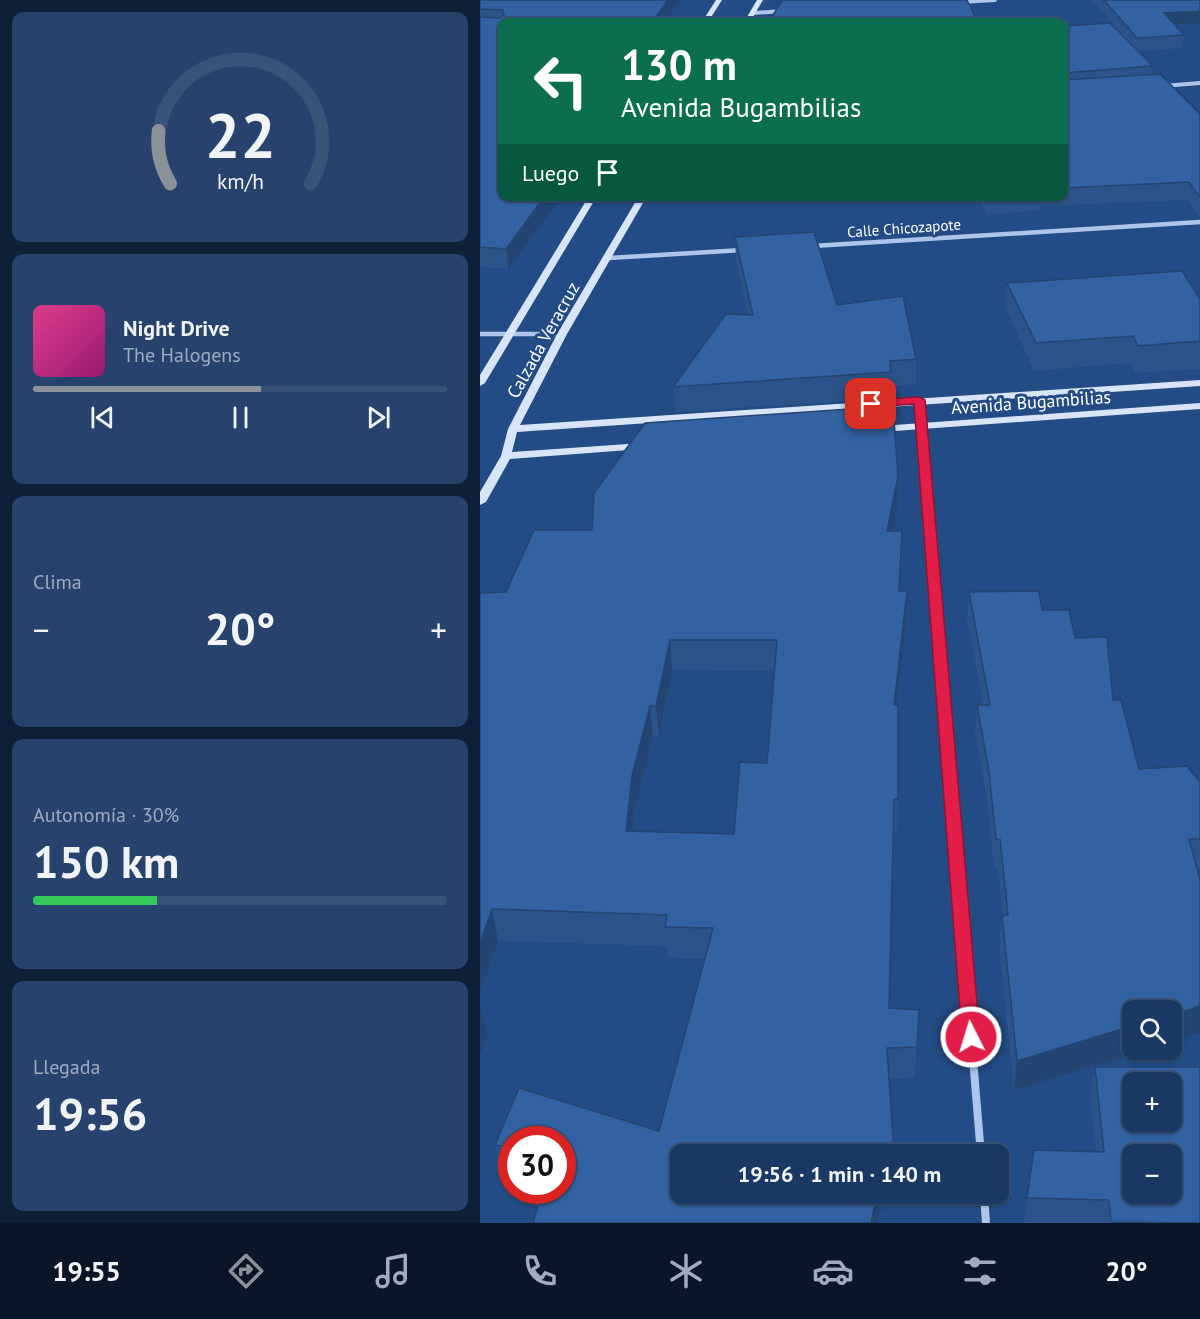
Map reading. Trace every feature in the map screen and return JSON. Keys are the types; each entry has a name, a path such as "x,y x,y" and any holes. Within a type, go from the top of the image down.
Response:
{"main road":[{"path":"708,18 719,0"},
{"path":"750,18 760,0"},
{"name":"Calzada Veracruz","path":"480,383 590,201"},
{"name":"Calzada Veracruz","path":"480,502 506,456 513,429 562,334 609,258 640,201"},
{"name":"Avenida Bugambilias","path":"513,429 919,400 1200,383"},
{"name":"Avenida Bugambilias","path":"873,429 1200,406"},
{"path":"506,456 648,446"}],"street":[{"path":"960,2 995,0"},
{"path":"753,13 788,11"},
{"path":"1155,86 1200,83"},
{"name":"Calle Chicozapote","path":"810,246 1200,222"},
{"path":"609,258 751,250"},
{"path":"480,334 509,336 562,334"},
{"path":"919,400 980,1144"},
{"path":"985,1204 986,1223"}],"building":[{"path":"480,0 668,0 655,18 500,18 504,15 503,10 480,9"},
{"path":"782,0 967,0 975,17 930,18 771,18"},
{"path":"1104,0 1200,0 1200,11 1164,13 1184,35 1137,38"},
{"path":"480,17 500,18 498,18 498,201 541,201 506,249 480,247"},
{"path":"1110,23 1153,66 1068,73 1068,26"},
{"path":"1160,74 1200,114 1200,197 1189,182 1068,188 1068,80"},
{"path":"814,232 837,305 903,296 916,359 890,361 891,372 673,387 726,314 753,315 735,237"},
{"path":"1182,271 1200,299 1200,341 1138,346 1133,336 1036,343 1007,283"},
{"path":"893,406 898,476 887,531 902,531 899,591 907,591 894,705 898,705 898,799 894,799 889,1008 919,1010 917,1047 887,1048 893,1144 670,1144 670,1204 875,1204 871,1223 533,1223 538,1204 576,1204 576,1126 503,1126 519,1088 659,1131 713,928 665,927 667,915 492,909 480,944 480,593 506,592 534,530 592,530 594,493 645,423","holes":["670,640 777,640 767,763 740,762 734,834 626,831 632,776 650,706 656,706"]},
{"path":"1039,591 1042,610 1069,610 1075,638 1107,637 1113,700 1121,700 1139,769 1187,766 1200,781 1200,839 1189,839 1200,880 1200,1006 1182,1012 1182,1000 1122,1000 1122,1029 1017,1061 1002,916 1008,915 1000,839 996,839 989,772 977,705 990,705 969,592"},
{"path":"1095,1067 1200,1067 1200,1223 1111,1222 1109,1200 1027,1198 1034,1150 1104,1152"}],"route":[{"path":"871,404 919,400 971,1037"}]}
